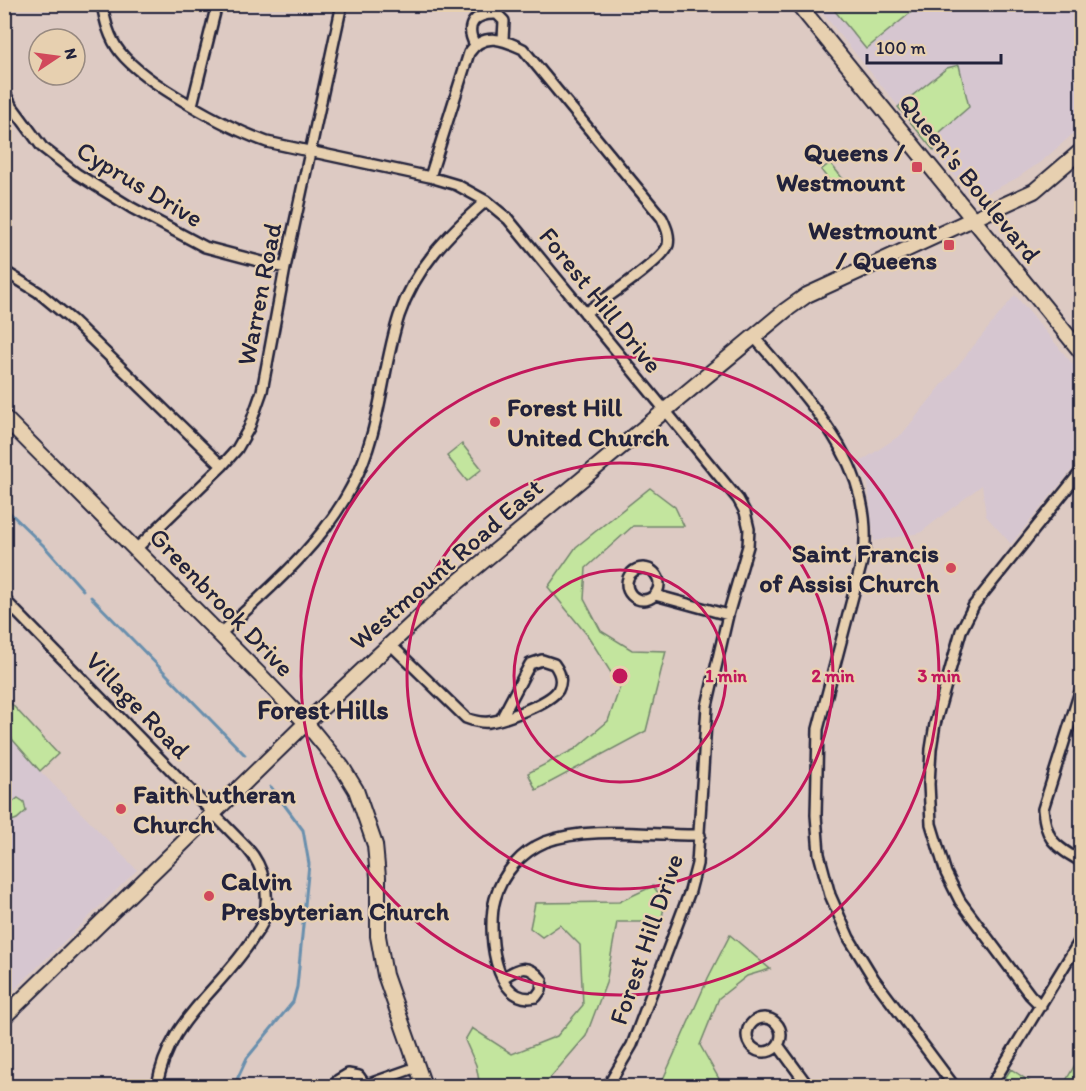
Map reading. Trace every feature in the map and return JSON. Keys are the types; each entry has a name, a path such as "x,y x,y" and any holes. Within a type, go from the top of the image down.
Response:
{"main road":[{"name":"Queen's Boulevard","path":"798,4 1082,354"},
{"name":"Westmount Road East","path":"4,1017 389,643 446,592 797,302 807,295 1034,191 1082,150"},
{"name":"Greenbrook Drive","path":"4,417 306,723 342,767 357,790 375,845 378,877 378,936 385,975 424,1086"}],"street":[{"name":"Forest Hill Drive","path":"102,4 106,24 119,51 138,70 192,105 248,135 310,152 430,177 457,185 486,201 508,219 738,499 745,512 749,529 748,546 728,615 707,706 697,864 690,891 632,1045 608,1086"},
{"path":"192,105 217,4"},
{"name":"Warren Road","path":"136,549 222,466 237,449 249,428 262,391 285,268 342,4"},
{"path":"475,45 469,34 470,25 487,13 497,14 504,21 503,39"},
{"path":"430,177 469,53 475,45 494,39 503,39 524,49 662,218 668,231 668,246 656,260 585,313"},
{"name":"Cyprus Drive","path":"4,91 11,105 42,147 95,185 132,208 205,246 285,268"},
{"path":"219,635 309,550 332,519 352,486 373,436 399,316 410,290 424,266 446,238 486,201"},
{"path":"4,271 38,292 73,321 222,466"},
{"path":"754,337 808,401 842,449 853,470 865,515 864,554 818,729 816,815 819,854 830,895 849,938 874,979 954,1086"},
{"path":"1041,1006 1029,995 960,901 946,873 932,824 929,784 931,749 935,724 961,631 974,605 1082,470"},
{"path":"654,595 728,615"},
{"name":"Village Road","path":"4,598 255,857 264,876 266,897 264,920 248,946 177,1034 161,1063 157,1086"},
{"path":"389,643 466,718 476,722 489,722 501,719 520,714 555,694 561,681 554,664 542,660 530,664 501,719"},
{"path":"1082,684 1043,809 1044,825 1049,837 1057,847 1082,862"},
{"path":"503,978 494,956 490,921 501,882 512,866 528,852 543,843 576,835 601,833 700,835"},
{"path":"991,1086 1082,937"},
{"path":"778,1045 808,1086"},
{"path":"335,1086 338,1080 348,1074 359,1076 366,1086 417,1067"}],"shaded area":[{"path":"816,5 1081,5 1081,127 1042,161 1017,178 978,198 971,196"},
{"path":"1015,295 1081,374 1081,459 1011,544 986,516 982,485 920,533 874,541 868,484 860,462 902,434"},
{"path":"4,731 137,870 5,999"}],"green space":[{"path":"830,5 909,5 914,10 866,49"},
{"path":"959,65 969,107 939,133 934,151 898,107 947,68"},
{"path":"830,163 843,179 834,187 821,170"},
{"path":"462,444 482,469 467,481 447,456"},
{"path":"650,488 675,507 684,526 633,526 586,568 584,599 601,631 632,650 666,651 646,731 536,790 528,773 575,749 608,721 620,687 588,636 548,587 576,547"},
{"path":"4,696 58,754 40,771 5,731"},
{"path":"18,798 24,802 26,811 17,819 9,822 6,818 7,807"},
{"path":"653,886 665,902 661,922 617,922 606,983 586,1036 543,1086 480,1086 476,1065 465,1040 472,1028 512,1054 557,1036 583,1005 580,945 560,925 542,937 530,928 535,903 619,902"},
{"path":"730,935 770,969 747,976 719,998 700,1045 723,1086 660,1086 708,978"},
{"path":"1081,1054 1081,1086 1063,1086"},
{"path":"1011,1069 1036,1086 1000,1086"}],"waterway":[{"path":"4,507 44,546 83,590"},
{"path":"91,597 245,755"},
{"path":"234,1086 247,1058 293,1002 297,987 309,864 303,830 271,787"}],"place":[{"name":"Queens / Westmount","path":"917,167"},
{"name":"Westmount / Queens","path":"949,245"},
{"name":"Forest Hill United Church","path":"495,422"},
{"name":"Saint Francis of Assisi Church","path":"951,568"},
{"name":"Faith Lutheran Church","path":"121,809"},
{"name":"Calvin Presbyterian Church","path":"209,896"}],"district":[{"name":"Forest Hills","path":"323,709"}]}
